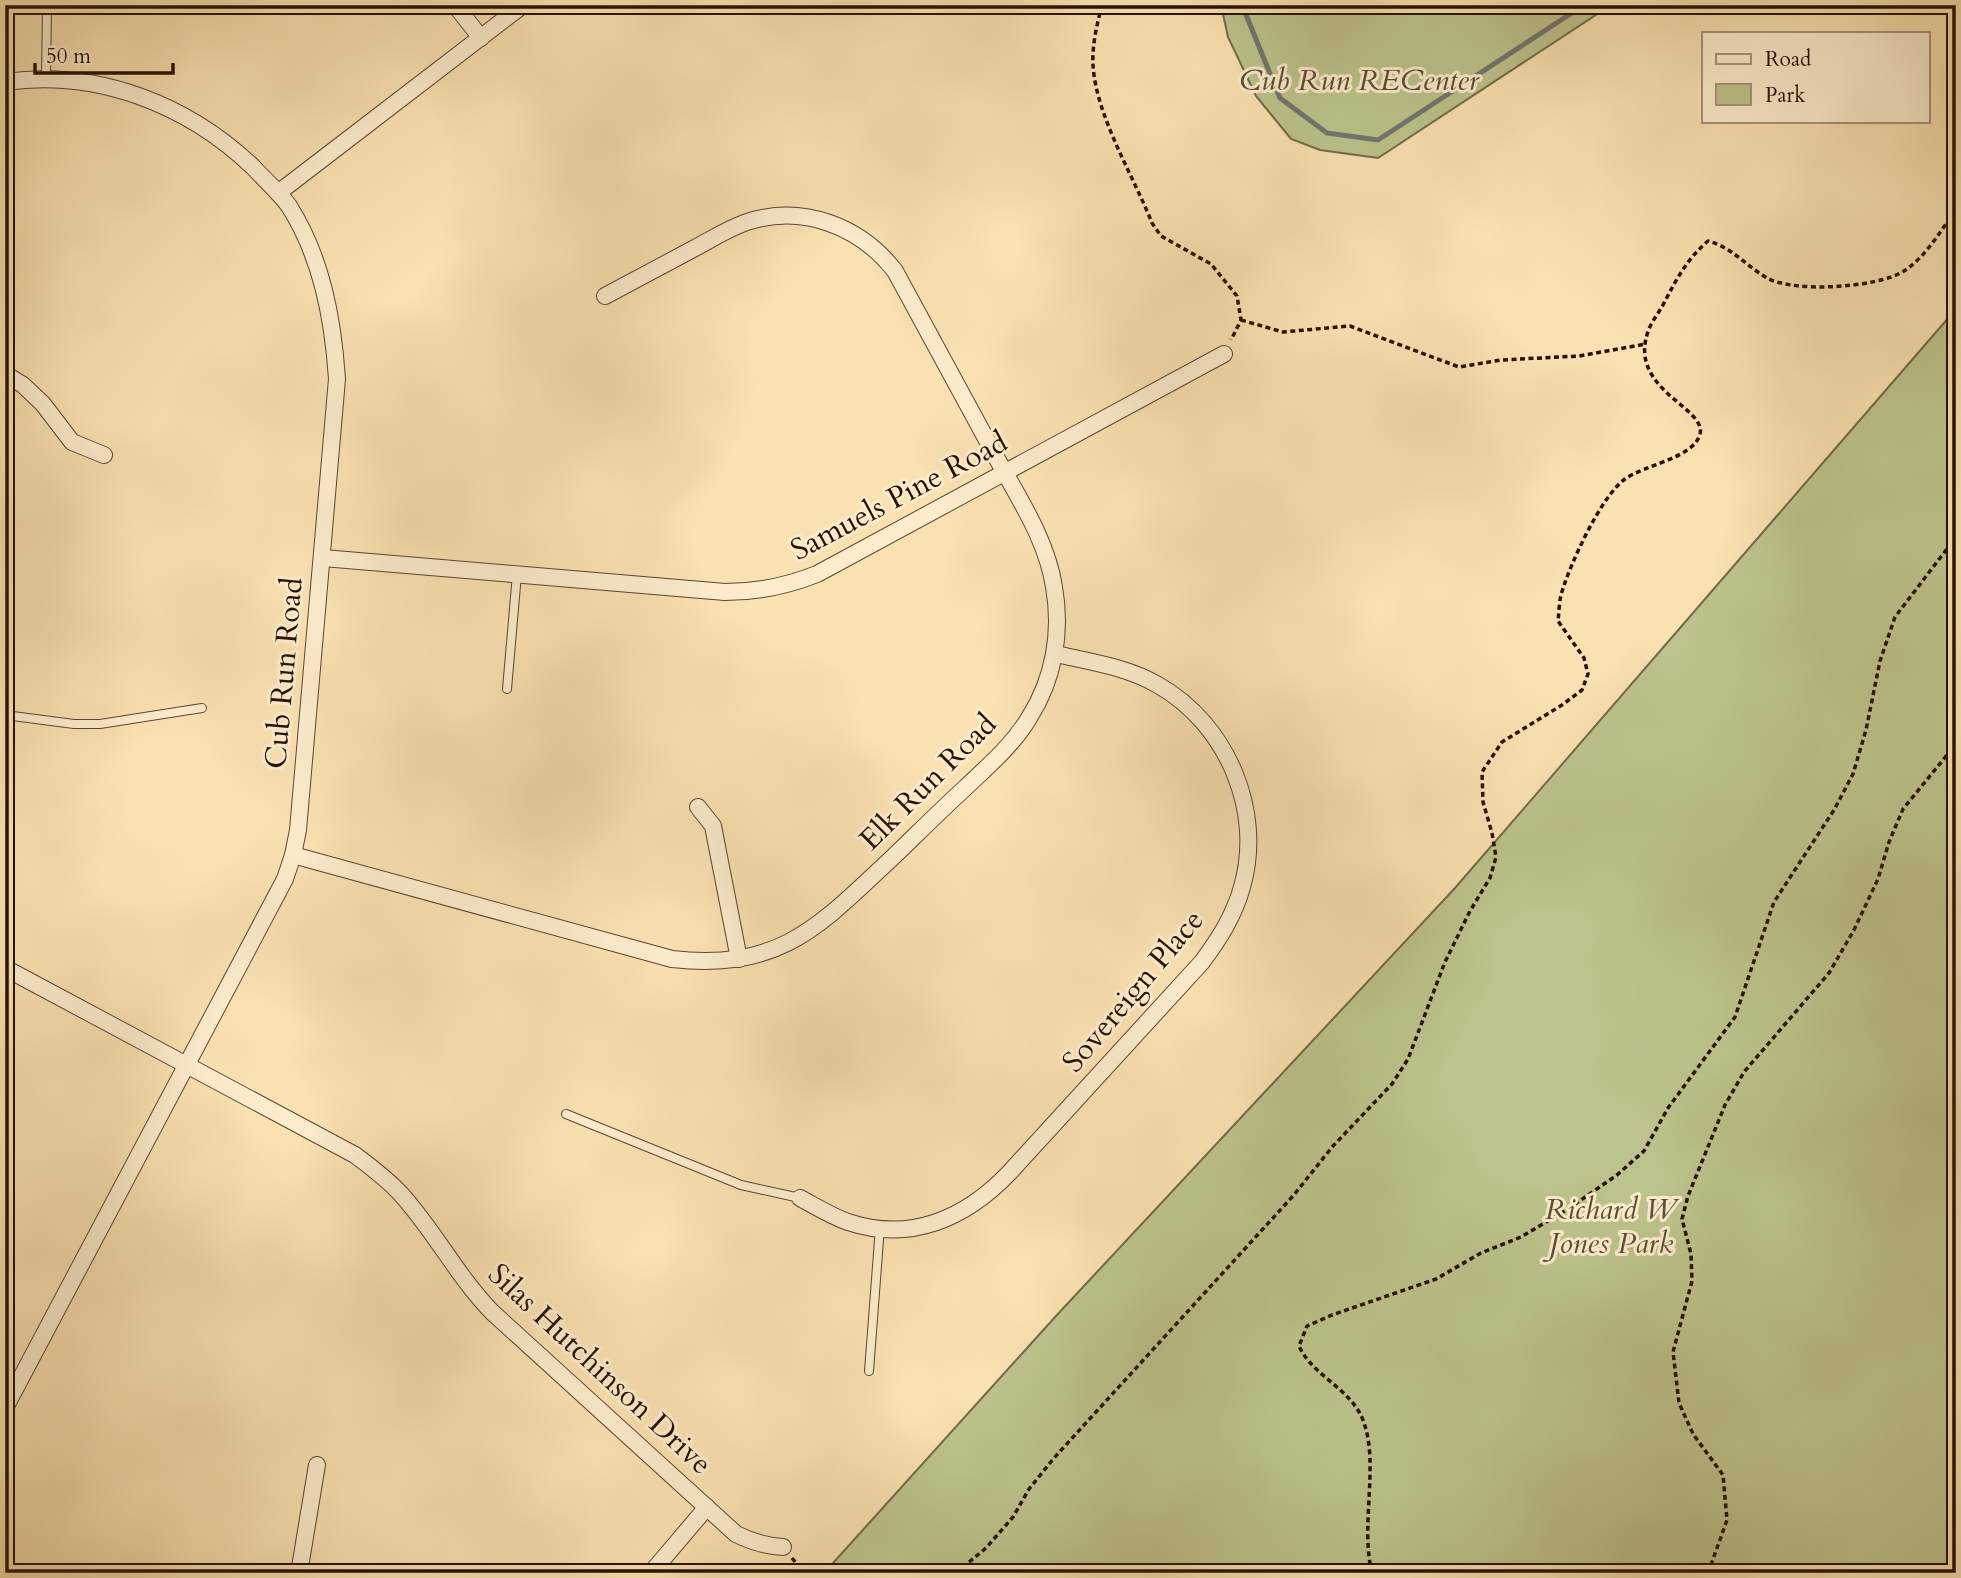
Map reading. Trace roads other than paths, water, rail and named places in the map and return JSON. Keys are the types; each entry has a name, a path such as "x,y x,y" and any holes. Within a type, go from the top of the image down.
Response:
{"street":[{"path":"456,5 481,38"},
{"path":"278,193 523,5"},
{"name":"Cub Run Road","path":"5,82 46,79 105,85 168,107 202,126 234,149 289,207 313,256 326,295 335,336 337,379 298,830 293,855 285,879 5,1408"},
{"name":"Elk Run Road","path":"293,855 672,959 705,962 739,959 782,946 824,921 1000,755 1031,716 1056,654 1056,604 1047,556 895,271 867,242 831,223 790,215 747,222 605,296"},
{"name":"Samuels Pine Road","path":"323,558 725,592 781,587 817,574 1224,354"},
{"path":"5,374 23,385 43,404 72,442 104,455"},
{"name":"Sovereign Place","path":"800,1198 846,1222 899,1230 948,1219 970,1208 991,1193 1202,962 1233,914 1243,886 1248,858 1245,807 1241,788 1229,759 1212,733 1199,717 1157,684 1107,665 1056,654"},
{"path":"698,807 713,826 739,959"},
{"name":"Silas Hutchinson Drive","path":"5,968 355,1155 379,1172 401,1194 472,1292 492,1312 736,1534 769,1546 783,1547"},
{"path":"299,1573 317,1465"},
{"path":"651,1573 707,1507"}],"lane":[{"path":"46,79 47,5"},
{"path":"507,689 517,574"},
{"path":"5,715 74,724 100,724 202,708"},
{"path":"566,1114 740,1185 800,1198"},
{"path":"869,1371 880,1227"}],"waterway":[{"path":"1242,5 1280,98 1327,133 1378,140 1584,5"}],"park label":[{"name":"Cub Run RECenter","path":"1359,80"},
{"name":"Richard W Jones Park","path":"1611,1226"}]}
